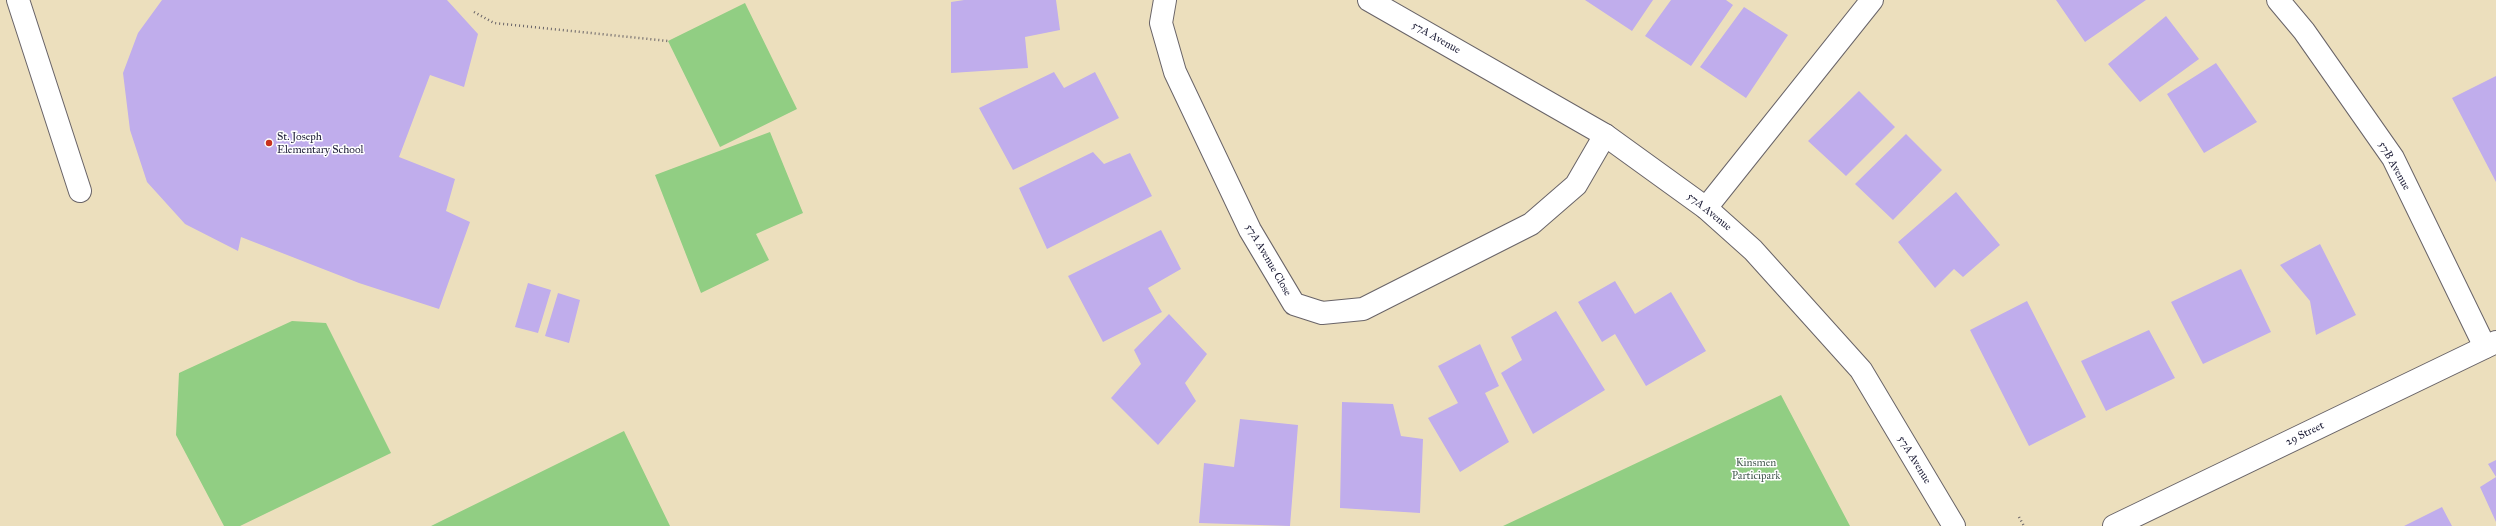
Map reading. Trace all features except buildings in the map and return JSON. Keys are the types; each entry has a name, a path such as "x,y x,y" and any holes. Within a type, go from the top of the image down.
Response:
{"street":[{"path":"18,0 80,191"},
{"name":"57A Avenue Close","path":"1165,0 1161,23 1175,72 1250,230 1294,304 1322,313 1363,309 1531,224 1576,185 1605,135"},
{"name":"57A Avenue","path":"1369,0 1605,135 1706,208 1753,250 1861,370 1954,526"},
{"path":"1706,208 1872,0"},
{"name":"57B Avenue","path":"2278,0 2304,31 2393,158 2491,345"},
{"name":"29 Street","path":"2114,526 2491,345"}],"path":[{"path":"474,12 494,23 668,42"},
{"path":"2019,517 2024,526"}],"green space":[{"path":"745,3 797,109 720,147 668,41"},
{"path":"770,132 803,213 756,234 769,260 701,293 655,175"},
{"path":"292,321 326,323 391,453 240,526 224,526 176,435 179,373"},
{"name":"Kinsmen Participark","path":"1781,395 1850,526 1503,526"},
{"path":"624,431 670,526 431,526"}],"place":[{"name":"St. Joseph Elementary School","path":"269,143"}]}
